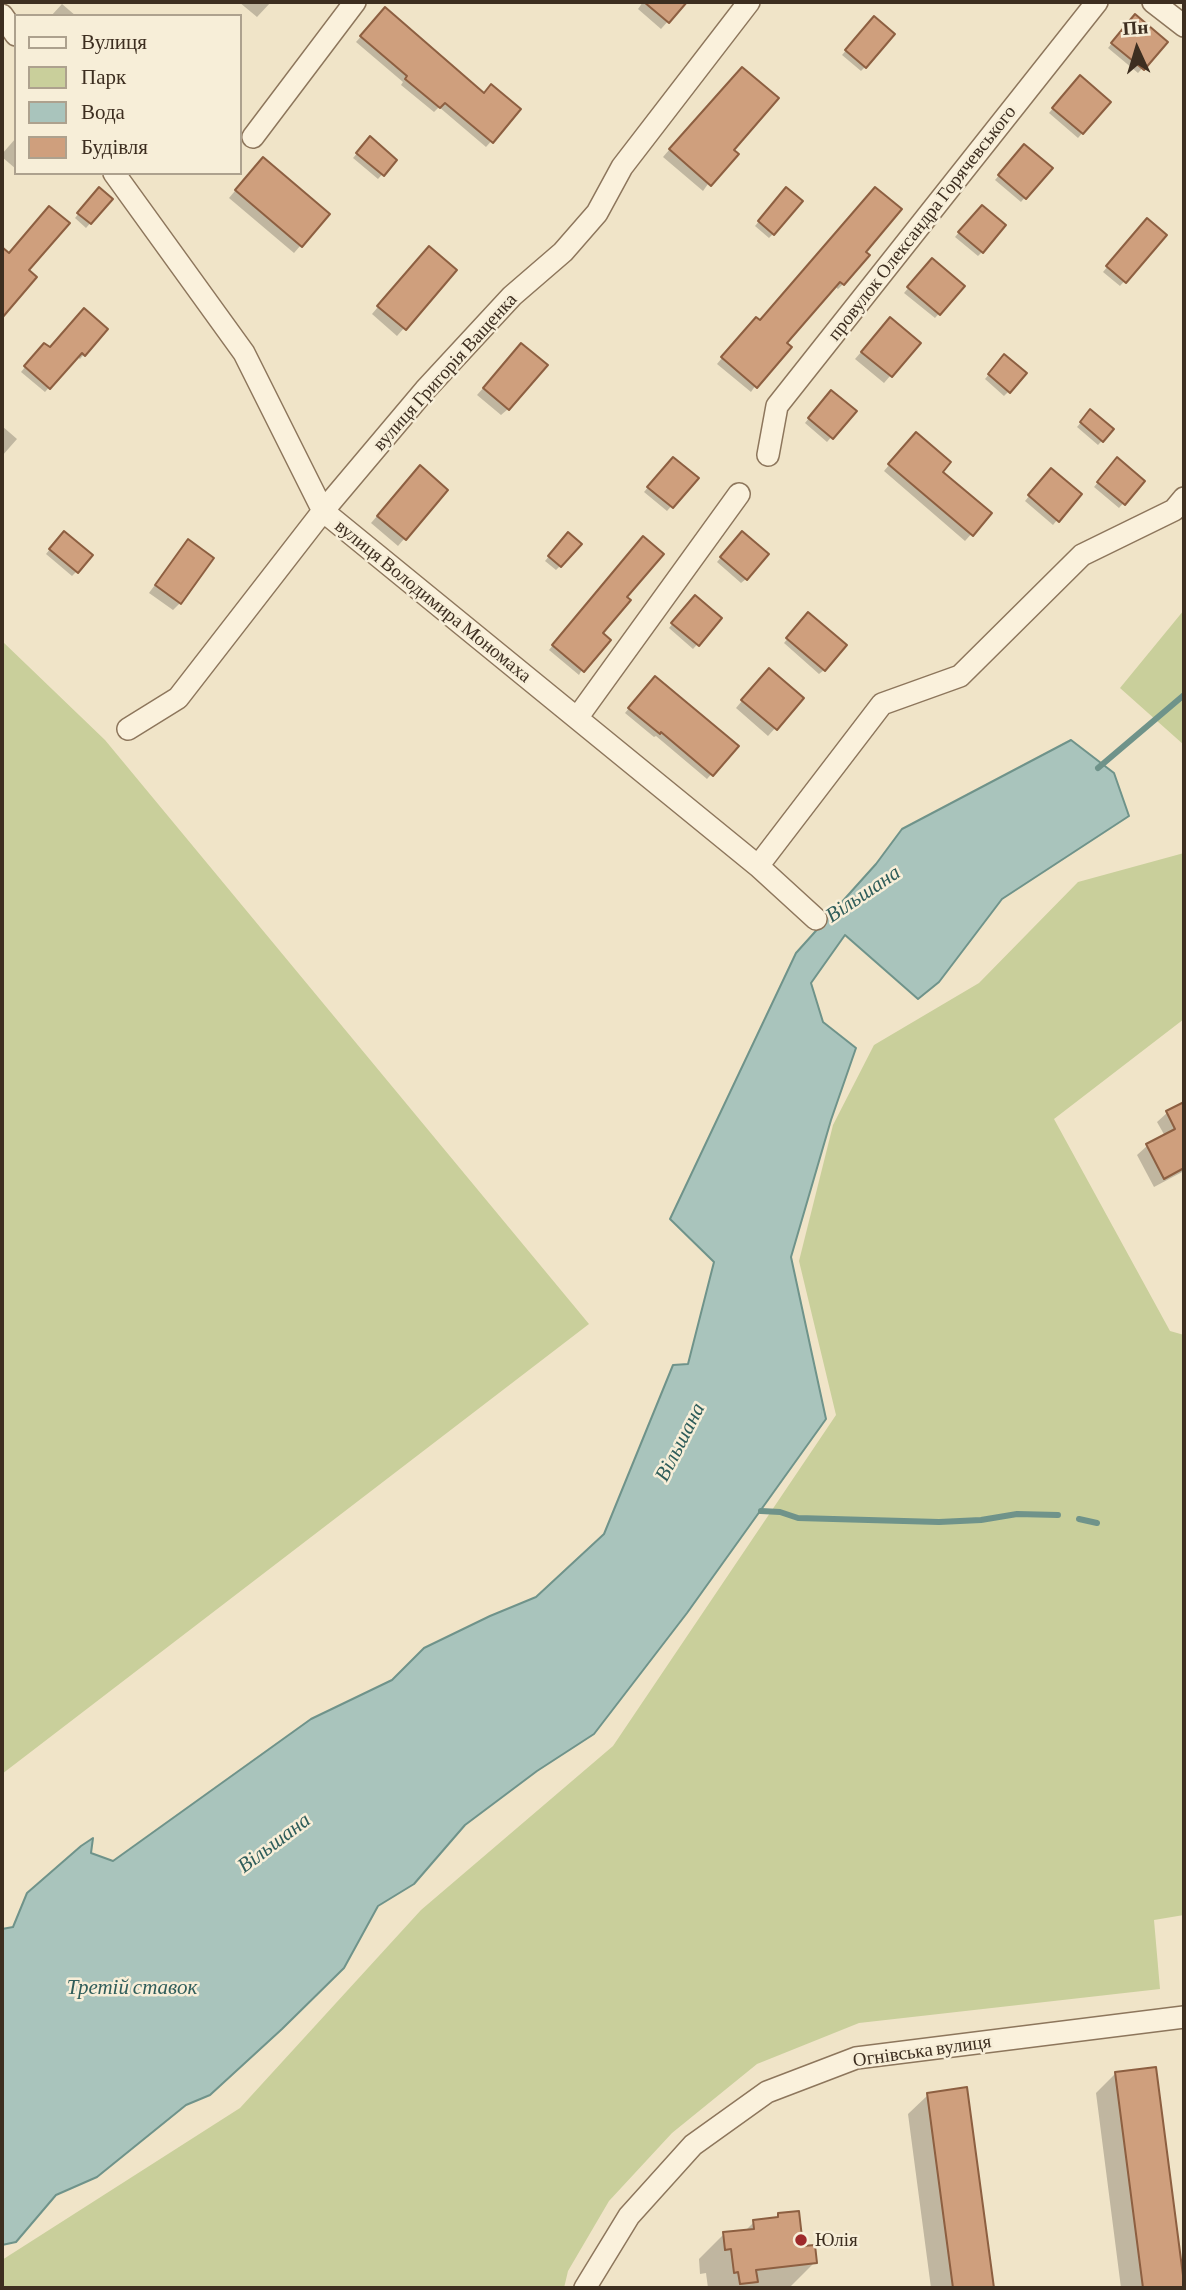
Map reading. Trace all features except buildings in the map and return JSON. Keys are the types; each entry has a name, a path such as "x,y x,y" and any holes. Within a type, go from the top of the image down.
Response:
{"street":[{"path":"253,137 355,2"},
{"name":"вулиця Григорія Ващенка","path":"128,729 178,698 323,511 425,390 512,296 563,253 597,213 622,167 749,2"},
{"name":"провулок Олександра Горячевського","path":"768,455 777,406 1097,2"},
{"path":"1153,2 1184,26"},
{"path":"2,15 14,32"},
{"name":"вулиця Володимира Мономаха","path":"115,175 244,353 323,511 758,866 816,919"},
{"path":"578,719 739,494"},
{"path":"758,866 882,704 960,676 1082,555 1174,510 1184,498"},
{"name":"Огнівська вулиця","path":"585,2288 629,2216 693,2145 767,2092 856,2058 1184,2017"}],"green space":[{"path":"1184,610 1184,745 1120,688"},
{"path":"2,641 105,740 589,1324 2,1774"},
{"path":"1184,853 1184,1019 1054,1119 1170,1331 1184,1335 1184,1915 1154,1920 1160,1989 859,2023 757,2064 672,2133 609,2201 568,2271 564,2288 2,2288 2,2260 240,2108 421,1910 613,1746 836,1415 799,1261 833,1125 874,1045 979,983 1078,882"}],"water":[{"name":"Третій ставок","path":"1071,740 1114,773 1129,816 1002,899 939,982 918,999 845,935 811,983 823,1022 856,1048 831,1120 791,1257 826,1419 687,1613 594,1734 537,1771 465,1825 414,1884 378,1906 344,1968 210,2095 186,2105 97,2177 56,2195 16,2242 2,2245 2,1929 13,1927 27,1893 93,1838 91,1853 113,1861 311,1719 392,1680 424,1648 536,1597 604,1534 673,1365 688,1364 714,1262 670,1219 796,953 876,864 902,829"}],"waterway":[{"name":"Вільшана","path":"1098,768 1184,695"},
{"path":"761,1511 780,1512 798,1518 939,1522 981,1520 1017,1514 1058,1515"},
{"path":"1079,1519 1097,1523"}],"place":[{"name":"Юлія","path":"801,2240"}]}
